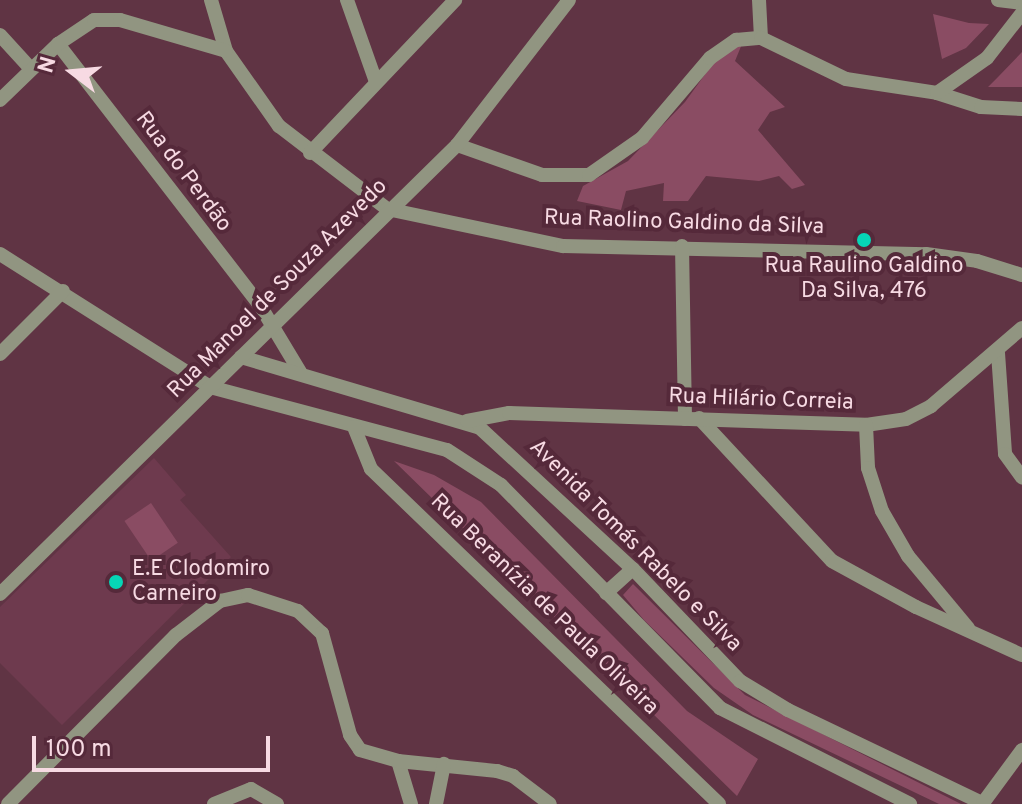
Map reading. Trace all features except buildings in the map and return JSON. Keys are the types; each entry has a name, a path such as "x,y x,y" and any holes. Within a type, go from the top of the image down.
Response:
{"street":[{"name":"Rua Raolino Galdino da Silva","path":"211,0 226,51 279,126 310,153 387,209 563,246 682,246 926,254 977,261 1022,275"},
{"path":"347,0 376,82"},
{"path":"310,153 455,0"},
{"name":"Rua Manoel de Souza Azevedo","path":"0,594 273,326 387,209 457,145 569,0"},
{"path":"759,0 761,38"},
{"path":"998,0 1022,3"},
{"path":"937,93 987,58 1022,13"},
{"path":"0,100 58,44 87,22 111,19 226,51"},
{"path":"0,35 31,69"},
{"path":"457,145 542,175 589,175 642,138 725,44 761,38 830,75 937,93 981,107 1022,109"},
{"name":"Rua do Perdão","path":"58,44 273,326 283,351 300,372"},
{"path":"682,246 692,419 832,561 1022,655"},
{"path":"0,254 63,291 210,387 447,450 501,485 720,708 910,804"},
{"path":"0,354 63,291"},
{"name":"Rua Hilário Correia","path":"467,421 509,413 866,425 918,413 998,353 1022,328"},
{"path":"998,353 1005,454 1022,477"},
{"name":"Avenida Tomás Rabelo e Silva","path":"241,357 467,421 494,437 633,569 740,681 788,710 984,804"},
{"path":"866,425 868,468 882,511 908,556 971,631"},
{"name":"Rua Beranízia de Paula Oliveira","path":"354,427 371,469 719,804"},
{"path":"606,593 633,569"},
{"path":"8,804 176,635 220,601 248,595 298,611 322,633 354,744 373,756 513,776 550,804"},
{"path":"984,804 1022,750"},
{"path":"398,761 411,804"},
{"path":"436,804 444,764"},
{"path":"214,804 251,789 277,804"}],"shaded area":[{"path":"933,14 969,23 989,24 966,48 942,59"},
{"path":"742,44 735,61 785,107 770,112 758,130 805,185 792,189 779,176 759,181 706,176 688,201 663,201 664,183 626,191 621,210 577,201 583,186 628,161 685,102 714,62"},
{"path":"1022,52 1022,87 988,87 998,77"},
{"name":"E.E Clodomiro Carneiro","path":"154,458 186,495 180,500 231,557 62,725 0,663 0,607"},
{"path":"394,461 434,475 481,502 687,711 758,759 737,796"},
{"path":"151,503 178,543 151,561 124,521"},
{"path":"633,584 745,695 961,804 939,804 753,715 714,688 644,620 623,595"}],"place":[{"name":"Rua Raulino Galdino Da Silva, 476","path":"864,240"},
{"name":"E.E Clodomiro Carneiro","path":"116,582"}]}
